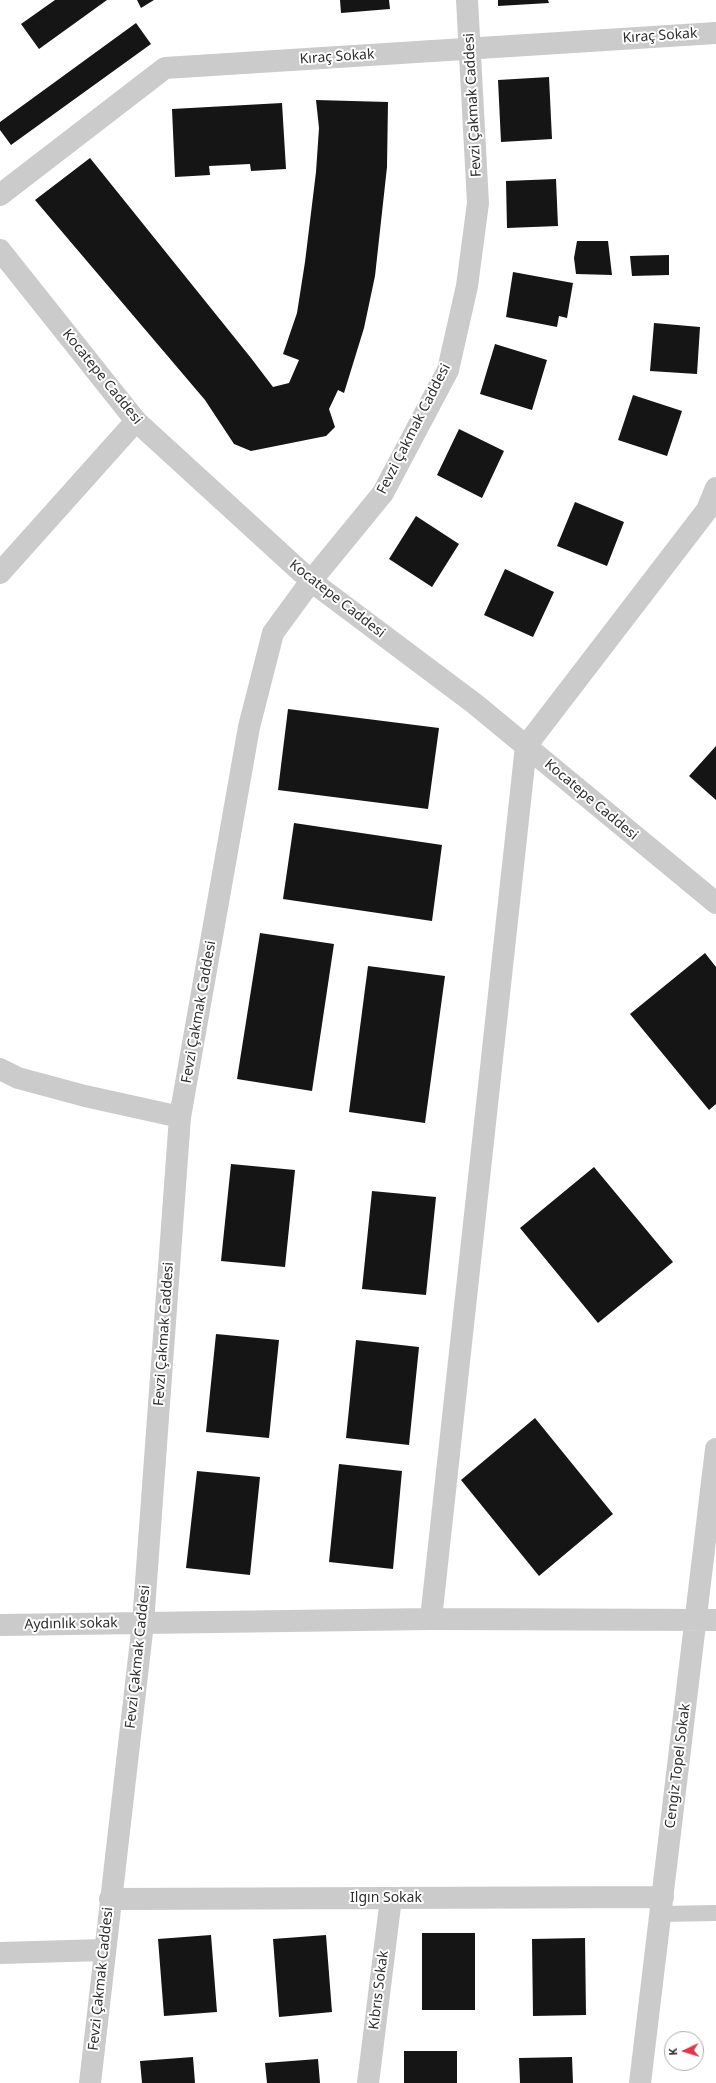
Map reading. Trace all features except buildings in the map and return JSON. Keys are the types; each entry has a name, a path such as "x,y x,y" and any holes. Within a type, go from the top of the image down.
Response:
{"street":[{"name":"Fevzi Çakmak Caddesi","path":"90,2083 104,1950 143,1623 180,1118 249,727 273,633 310,582 383,493 448,370 467,286 478,203 467,0"},
{"name":"Kıraç Sokak","path":"0,195 165,68 716,33"},
{"name":"Kocatepe Caddesi","path":"0,250 136,421 310,582 475,704 716,903"},
{"path":"0,573 136,421"},
{"path":"431,1619 526,746 707,510 716,488"},
{"path":"0,1069 18,1078 85,1096 180,1118"},
{"name":"Cengiz Topel Sokak","path":"640,2083 662,1905 706,1620 716,1449"},
{"name":"Aydınlık sokak","path":"0,1624 431,1619 706,1620"},
{"name":"Ilgın Sokak","path":"110,1899 390,1898 662,1905"},
{"name":"Kıbrıs Sokak","path":"368,2083 390,1898"},
{"path":"0,1953 104,1950"}],"lane":[{"path":"662,1905 716,1913"}]}
